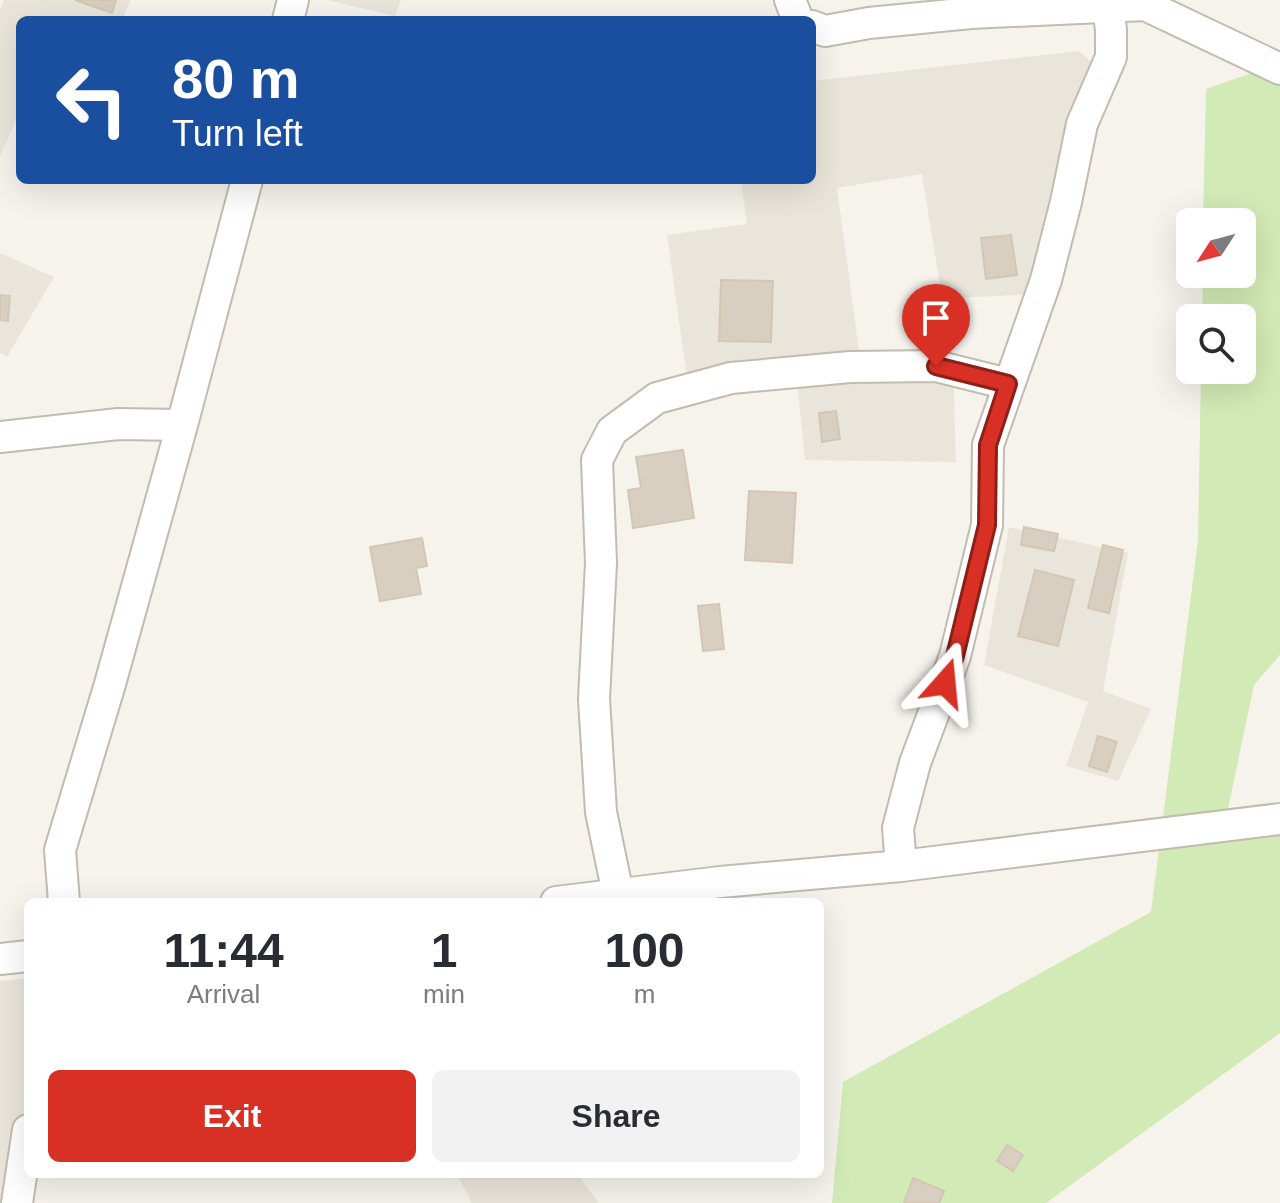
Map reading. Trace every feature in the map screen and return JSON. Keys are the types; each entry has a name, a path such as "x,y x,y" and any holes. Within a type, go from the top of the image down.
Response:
{"street":[{"path":"816,28 825,31 869,23 1045,5 1145,5 1280,69"},
{"path":"901,866 898,828 915,763 958,642 987,525 988,445 1046,280 1082,124 1111,57 1108,7"},
{"path":"64,898 60,850 110,684 246,184"},
{"path":"618,894 601,812 594,699 601,563 597,460 612,431 657,398 731,378 850,367 936,366 1008,384"},
{"path":"0,437 118,424 182,425"},
{"path":"587,898 720,882 901,866 1280,819"},
{"path":"0,959 24,956"},
{"path":"17,1203 24,1157"}],"shaded area":[{"path":"4,0 131,0 124,16 16,16 16,120 0,156 0,10"},
{"path":"327,0 401,0 395,16"},
{"path":"1079,51 1095,65 1034,294 942,299 922,174 837,188 861,366 953,358 956,462 805,460 796,370 688,385 667,235 747,224 742,184 816,184 816,81"},
{"path":"0,253 54,277 7,357 0,353"},
{"path":"1009,527 1128,553 1103,691 1151,709 1118,781 1066,766 1088,702 984,665"},
{"path":"24,978 24,1178 28,1178 28,1203 0,1203 0,981"},
{"path":"459,1178 580,1178 599,1203 472,1203"}],"green space":[{"path":"1280,63 1280,655 1254,685 1228,809 1280,803 1280,1033 1046,1203 832,1203 843,1082 1151,912 1198,540 1201,384 1256,384 1256,304 1202,304 1203,288 1256,288 1256,208 1203,208 1206,89"}],"building":[{"path":"75,0 116,0 112,13"},
{"path":"1011,235 1017,275 986,279 981,238"},
{"path":"721,280 773,281 771,342 719,341"},
{"path":"0,295 10,296 8,321 0,320"},
{"path":"836,411 840,439 822,442 819,413"},
{"path":"683,450 694,518 633,528 628,490 641,488 636,457"},
{"path":"749,491 796,493 792,563 745,560"},
{"path":"1024,527 1058,534 1054,551 1021,545"},
{"path":"422,538 427,566 416,568 421,594 380,601 370,547"},
{"path":"1103,545 1123,550 1109,613 1088,608"},
{"path":"1035,570 1074,580 1058,646 1018,636"},
{"path":"719,604 724,649 703,651 698,606"},
{"path":"1098,736 1117,742 1107,772 1089,766"},
{"path":"1007,1145 1023,1155 1013,1171 997,1161"},
{"path":"913,1178 944,1191 939,1203 904,1203"}],"route":[{"path":"936,366 1008,384 988,445 987,525 955,656 945,683"}]}
